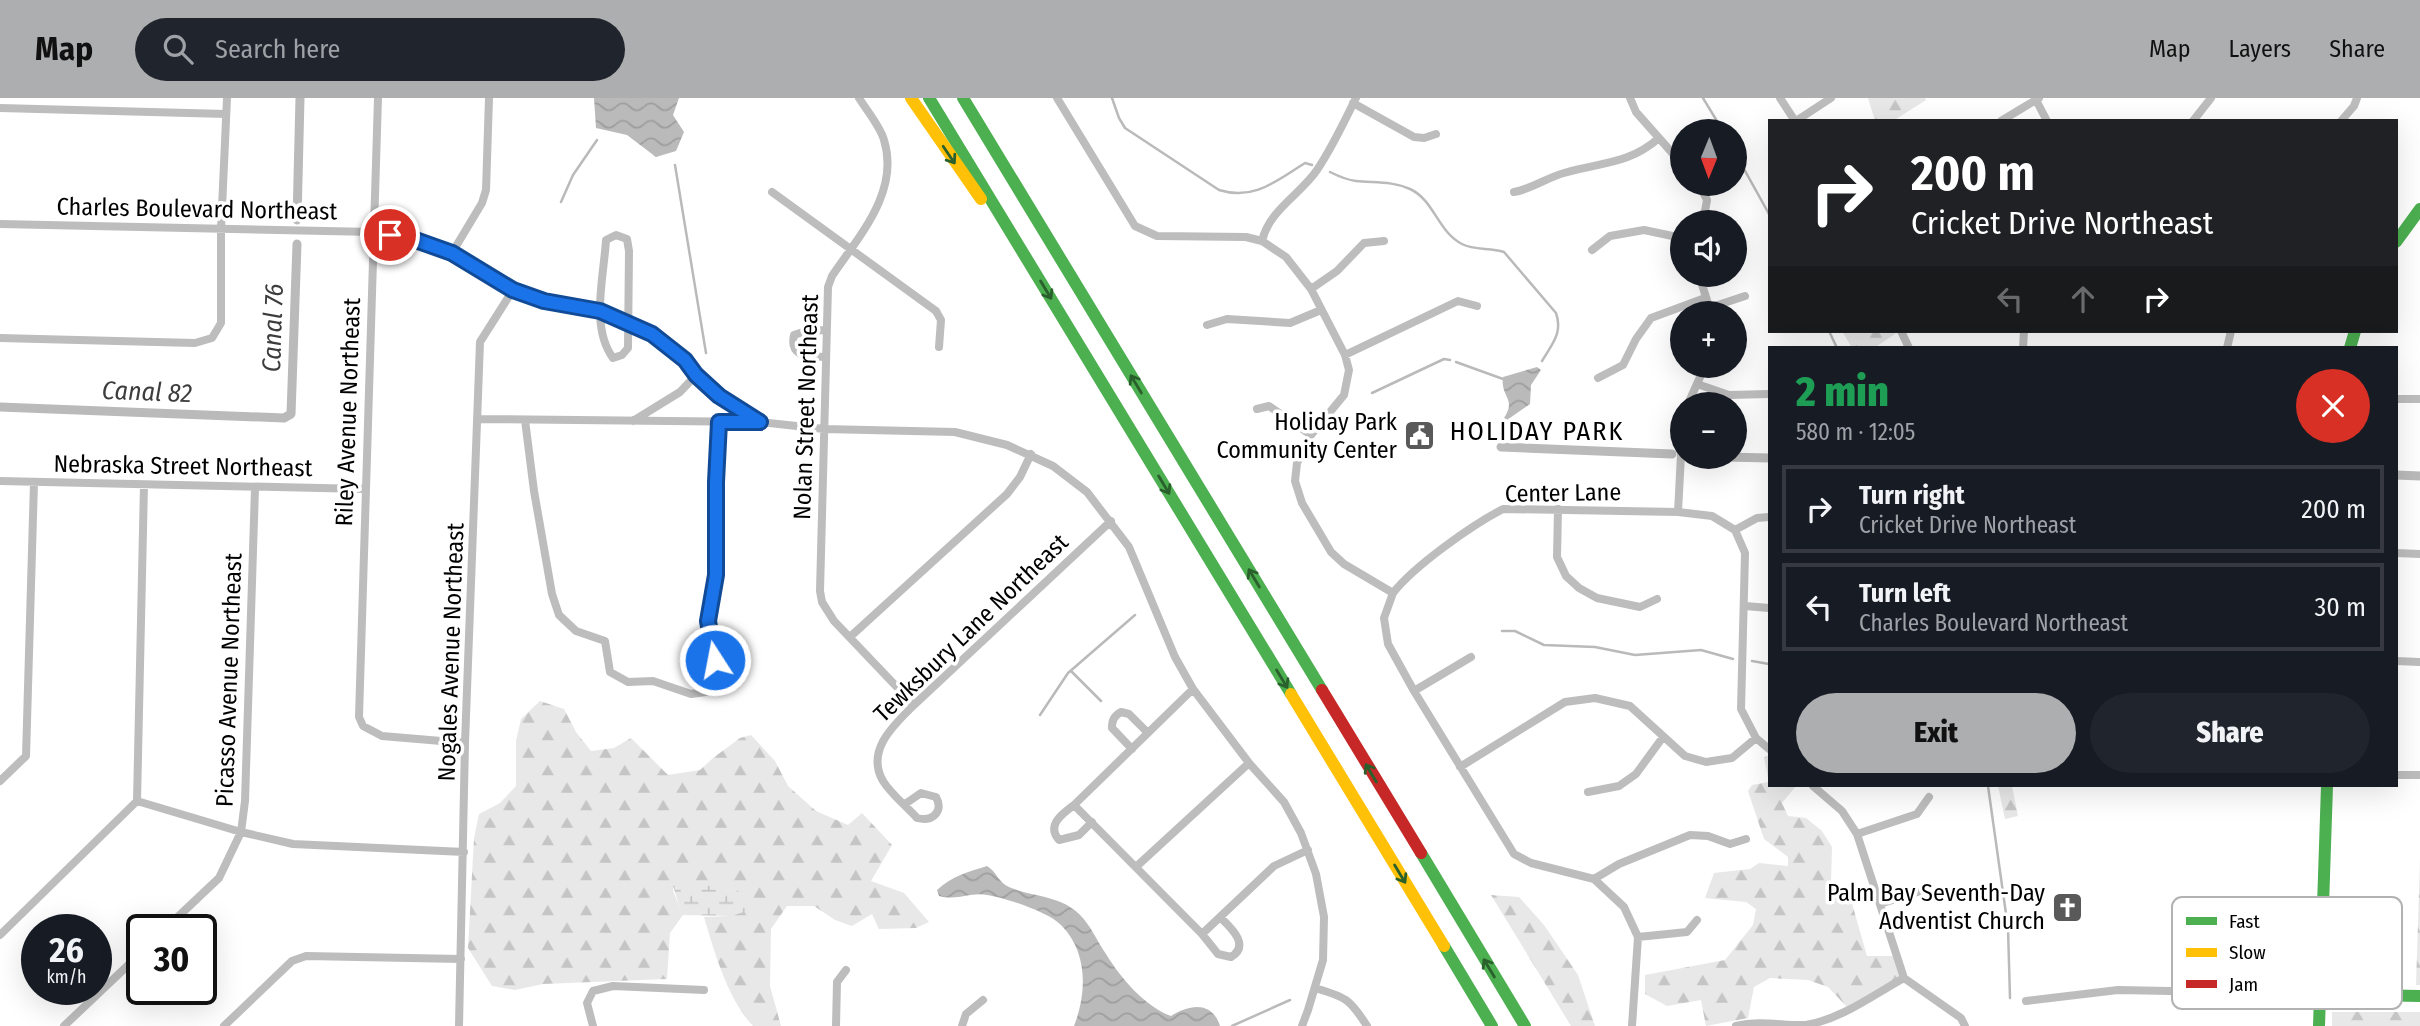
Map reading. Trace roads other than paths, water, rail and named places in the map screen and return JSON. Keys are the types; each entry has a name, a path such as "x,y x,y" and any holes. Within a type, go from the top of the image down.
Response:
{"main road":[{"path":"911,98 972,189 1010,232"},
{"path":"929,98 1492,1026"},
{"path":"963,98 1525,1026"},
{"path":"2398,239 2420,209"},
{"path":"2323,897 2327,787"},
{"path":"2402,996 2420,996"}],"street":[{"path":"9,98 4,108 226,114"},
{"path":"0,338 195,343 212,338 222,323 220,230 227,98"},
{"name":"Riley Avenue Northeast","path":"378,98 359,717 363,726 382,736 466,743"},
{"path":"452,253 482,203 486,190 489,98"},
{"name":"Nolan Street Northeast","path":"859,98 884,138 888,169 885,190 880,201 828,287 820,591 822,602 834,621 914,705"},
{"path":"1057,98 1135,226 1157,236 1246,237 1262,241 1286,257 1311,289 1345,355 1349,370 1344,395 1311,435 1297,463 1295,481 1302,503 1331,552 1345,564 1393,593 1384,618 1388,644 1514,854 1531,863 1594,879 1624,907 1637,937 1632,1026"},
{"path":"1630,98 1636,112 1670,150"},
{"path":"1780,98 1794,119"},
{"path":"1798,119 1831,98"},
{"path":"2195,119 2211,98"},
{"path":"2343,119 2357,98"},
{"path":"2004,119 2037,99 2045,119"},
{"path":"1262,241 1271,218 1319,167 1354,101 1414,137 1424,138 1436,134"},
{"path":"1514,192 1528,190 1544,180 1564,173 1632,157 1659,138"},
{"path":"772,192 936,311 941,320 939,347"},
{"name":"Charles Boulevard Northeast","path":"0,224 373,232 407,237 452,253 513,290 544,301 600,311 652,334 685,360 696,375 719,396 760,422"},
{"path":"1592,250 1610,236 1644,230 1670,235"},
{"path":"616,235 627,239 629,251 628,348 622,355 612,358 604,347 600,311 606,240 616,235"},
{"path":"1311,289 1337,271 1364,243 1384,241"},
{"path":"1702,287 1706,301"},
{"name":"Nogales Avenue Northeast","path":"459,1026 480,342 513,290"},
{"path":"1733,301 1745,296"},
{"path":"1598,378 1623,365 1636,339 1651,318 1705,298"},
{"path":"1345,355 1458,301 1477,306"},
{"path":"1207,325 1227,320 1290,323 1321,310"},
{"path":"826,330 798,332 794,335 793,344 800,355 826,357"},
{"path":"634,421 680,392 696,375"},
{"path":"1693,392 1700,378"},
{"path":"1697,384 1730,395 1768,394"},
{"path":"2398,399 2420,400"},
{"path":"1257,409 1269,406 1311,435"},
{"path":"479,419 760,422 824,429 955,432 1007,445 1053,466 1087,492 1129,547 1175,657 1194,689 1249,763 1284,802 1308,850 1324,917 1323,960 1301,1026"},
{"path":"525,420 534,491 552,594 559,615 576,631 605,641 610,672 628,682 653,681 691,694 713,691 719,679 708,621 716,575 719,422"},
{"path":"851,636 1007,494 1020,477 1031,454"},
{"path":"1678,512 1680,469"},
{"name":"Nebraska Street Northeast","path":"0,481 364,489"},
{"path":"0,781 26,756 34,482"},
{"path":"0,934 137,801 144,485"},
{"name":"Picasso Avenue Northeast","path":"181,914 219,878 241,832 246,801 255,488"},
{"name":"Center Lane","path":"1393,593 1403,580 1483,519 1503,509 1678,512 1712,516 1735,530"},
{"path":"1558,509 1557,558 1566,576 1579,588 1597,598 1640,607 1657,599"},
{"path":"1768,517 1757,518 1735,530 1745,553 1741,709 1756,738 1768,748"},
{"name":"Tewksbury Lane Northeast","path":"905,804 884,783 878,771 878,754 885,735 1111,521"},
{"path":"2398,553 2420,554"},
{"path":"1745,606 1768,608"},
{"path":"1414,691 1471,657"},
{"path":"2398,661 2420,662"},
{"path":"1091,821 1079,835 1059,840 1054,832 1054,826 1064,812 1194,689"},
{"path":"1460,767 1565,702 1595,698 1630,706 1685,756 1706,762 1732,758 1756,738"},
{"path":"1132,749 1112,728 1116,715 1121,712 1129,714 1148,733"},
{"path":"1588,792 1619,786 1636,774 1663,737"},
{"path":"1137,866 1249,763"},
{"path":"2398,775 2420,775"},
{"path":"1814,787 1842,811 1857,834 1904,978 1961,1018 1965,1026"},
{"path":"1857,834 1917,814 1929,797"},
{"path":"137,801 241,832 293,844 464,852"},
{"path":"1074,805 1137,866 1218,954 1231,957 1239,949 1238,937 1220,917"},
{"path":"1594,879 1619,864 1690,835 1708,836 1730,844 1746,839"},
{"path":"1202,934 1274,866 1308,850"},
{"path":"1880,904 1927,889 1951,895"},
{"path":"1637,937 1687,932 1697,920"},
{"path":"223,1026 292,961 306,956 461,959"},
{"path":"64,1026 126,967"},
{"path":"836,1026 837,982 846,970"},
{"path":"1736,1026 1751,1022 1804,1025 1833,1018 1904,978"},
{"path":"593,1026 587,1003 593,991 613,986 704,990"},
{"path":"1315,988 1354,1004 1367,1026"},
{"path":"2026,1001 2118,990 2172,991"},
{"path":"962,1026 966,1014 983,999"}],"water":[{"path":"594,98 679,98 673,115 684,132 676,151 656,157 627,135 596,128"},
{"path":"1537,367 1541,370 1531,385 1530,404 1507,420 1504,418 1509,402 1503,377"},
{"path":"987,866 1009,887 1063,903 1079,914 1118,972 1151,1005 1171,1016 1186,1009 1200,1007 1212,1012 1220,1026 1074,1026 1083,987 1082,973 1076,948 1061,925 1037,911 995,897 981,894 952,898 939,896 937,890 948,881"}],"waterway":[{"name":"Canal 76","path":"297,220 300,98"},
{"path":"1112,98 1125,128 1219,190 1232,193 1254,191 1305,163 1312,165"},
{"path":"1703,98 1716,119"},
{"path":"561,202 573,175 597,140"},
{"path":"675,165 706,353"},
{"path":"1330,172 1353,180 1404,186 1425,201 1454,239 1467,246 1504,252 1556,313 1557,332 1542,361"},
{"path":"1747,174 1768,212"},
{"name":"Canal 82","path":"0,407 284,418 291,414 297,244"},
{"path":"1830,333 1836,346"},
{"path":"1372,393 1444,359 1450,360"},
{"path":"1456,362 1503,379"},
{"path":"1501,447 1670,454"},
{"path":"1747,458 1768,458"},
{"path":"2398,475 2420,476"},
{"path":"1040,715 1068,673 1135,615"},
{"path":"1502,631 1515,631 1544,645 1595,647 1635,655 1701,650 1733,659"},
{"path":"1752,661 1768,664"},
{"path":"1071,671 1101,701"},
{"path":"1988,787 2008,928 2010,998"},
{"path":"1232,1026 1290,1000"}],"place":[{"name":"Holiday Park Community Center","path":"1420,436"},
{"name":"Palm Bay Seventh-Day Adventist Church","path":"2068,907"}],"district":[{"name":"HOLIDAY PARK","path":"1537,431"}]}
